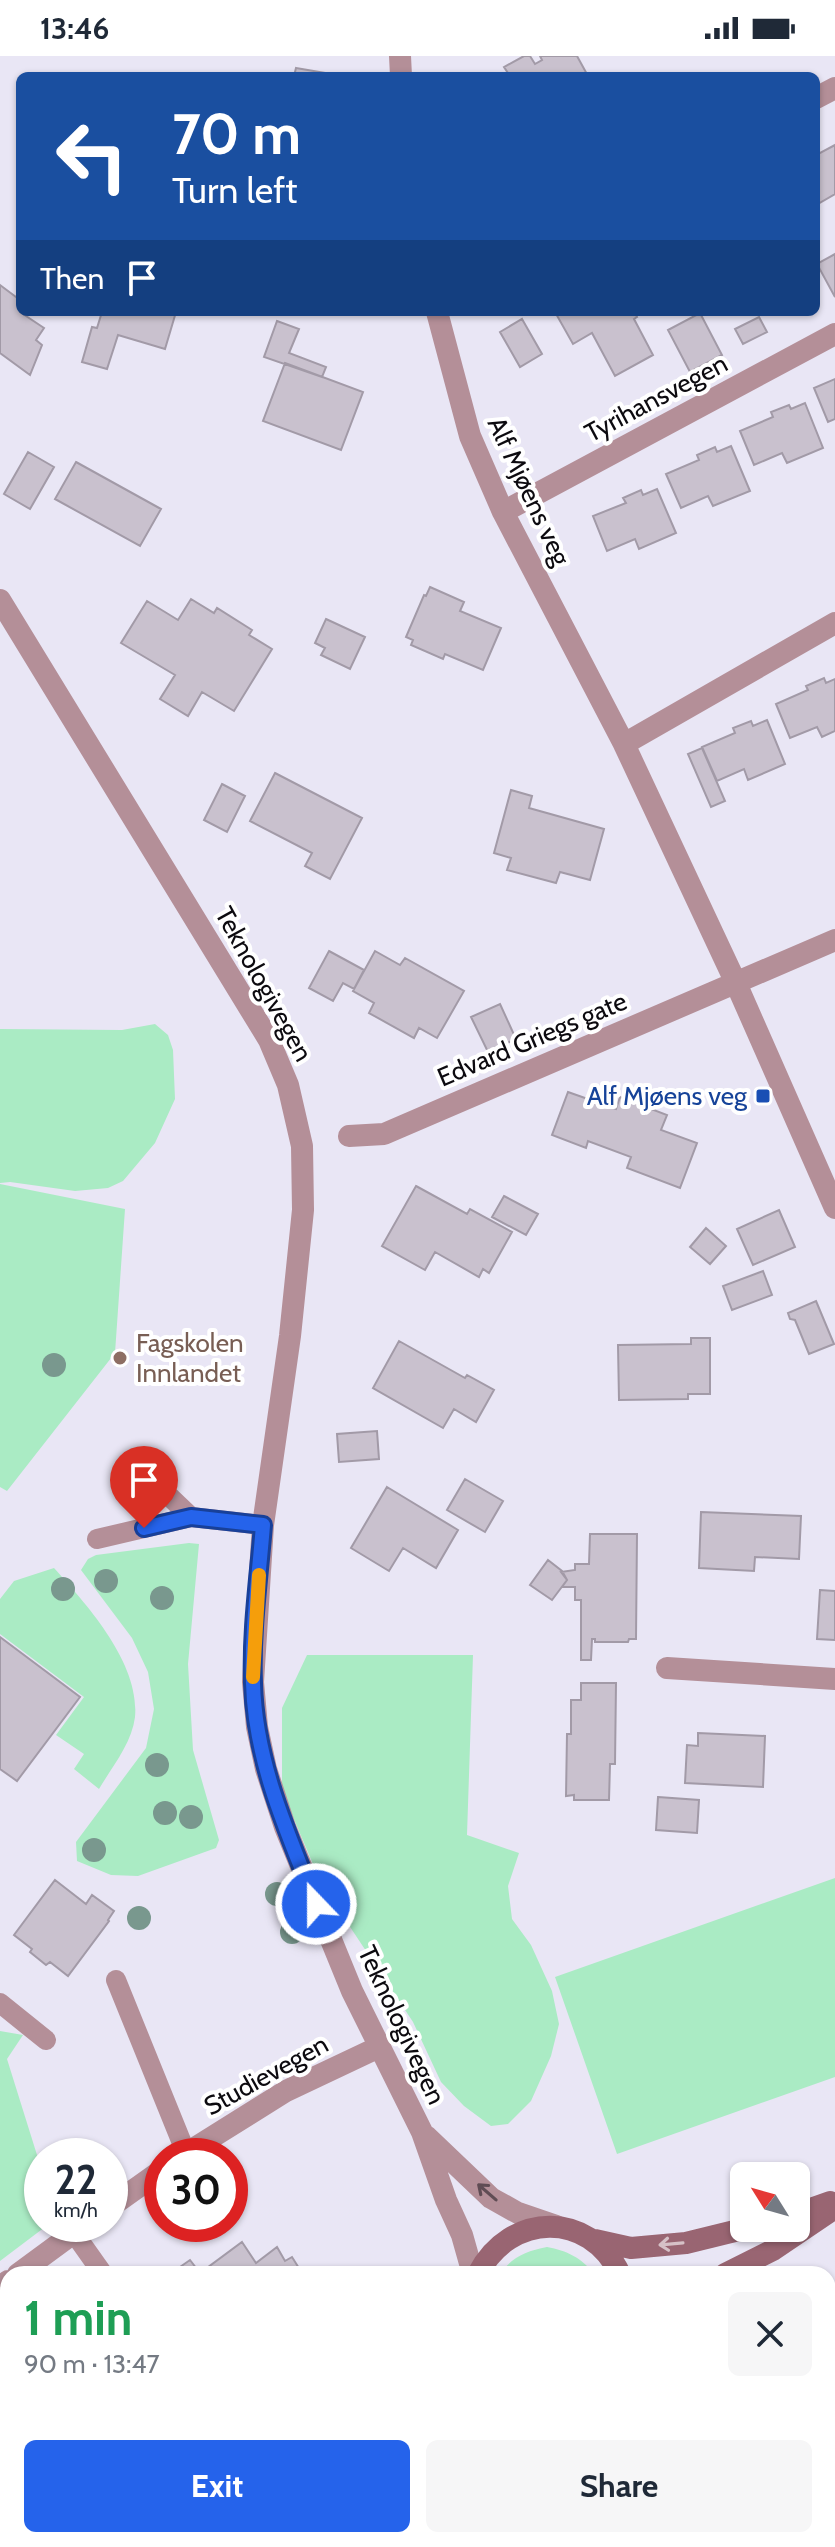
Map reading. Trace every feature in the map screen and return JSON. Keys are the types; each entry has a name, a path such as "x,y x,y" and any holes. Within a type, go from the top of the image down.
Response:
{"main road":[{"path":"810,2209 835,2200"},
{"path":"741,2266 773,2250 835,2208"},
{"path":"481,2266 506,2239 530,2228 556,2226 631,2248 686,2243 730,2232"},
{"path":"592,2239 616,2266"}],"street":[{"name":"Alf Mjøens veg","path":"438,316 470,436 503,512 624,744 735,981 835,1208"},
{"name":"Tyrihansvegen","path":"503,512 835,334"},
{"name":"Teknologivegen","path":"0,600 269,1040 288,1085 302,1146 303,1210 290,1336 263,1525 253,1682 257,1727 266,1769 296,1853 352,1991 422,2132 473,2266"},
{"path":"624,744 835,623"},
{"name":"Edvard Griegs gate","path":"349,1136 384,1134 835,940"},
{"path":"667,1668 835,1679"},
{"name":"Studievegen","path":"211,2138 286,2091 379,2047"},
{"name":"Teknologivegen","path":"422,2132 491,2198 518,2213 556,2226"},
{"path":"29,2266 61,2242"}],"lane":[{"path":"170,1497 191,1517"},
{"path":"97,1539 191,1517 263,1525"},
{"path":"116,1980 177,2138"},
{"path":"0,2003 46,2040"},
{"path":"87,2242 99,2266"}],"green space":[{"path":"155,1024 168,1035 173,1050 175,1099 155,1143 123,1181 108,1188 75,1191 0,1183 0,1029 122,1030"},
{"path":"0,1184 125,1209 115,1353 7,1491 0,1487"},
{"path":"199,1544 188,1664 193,1750 219,1840 216,1848 138,1876 111,1875 77,1861 76,1842 146,1748 154,1709 148,1672 132,1638 81,1570 88,1559 96,1555"},
{"path":"54,1568 109,1636 129,1676 134,1697 135,1717 130,1736 99,1789 74,1769 84,1754 56,1735 84,1697 0,1634 0,1599 14,1581"},
{"path":"307,1655 473,1655 467,1835 519,1853 508,1886 512,1919 531,1945 552,1991 559,2024 551,2056 531,2101 508,2124 491,2126 464,2106 441,2082 413,2022 321,1883 282,1791 282,1708"},
{"path":"835,1878 835,2077 617,2154 555,1977"},
{"path":"0,2031 23,2035 7,2059 32,2138 24,2138 25,2242 0,2261"},
{"path":"547,2247 573,2256 587,2266 507,2266 532,2251"}],"building":[{"path":"524,56 530,56 535,64 542,60 540,56 577,56 586,72 507,72 504,67"},
{"path":"296,68 320,72 295,72"},
{"path":"835,145 835,194 820,203 820,153"},
{"path":"835,254 835,297 820,270 820,262"},
{"path":"0,285 16,297 16,316 26,316 44,328 36,340 42,345 30,375 0,353"},
{"path":"101,316 175,316 165,349 118,335 107,369 82,362 92,327 97,328"},
{"path":"557,316 636,316 634,319 653,355 615,376 592,333 573,344"},
{"path":"694,316 702,316 722,355 690,372 668,330"},
{"path":"759,317 767,332 743,344 735,329"},
{"path":"522,319 542,354 520,367 500,332"},
{"path":"277,321 299,329 289,353 326,367 322,377 264,357"},
{"path":"285,363 363,392 341,450 263,421"},
{"path":"835,379 835,419 828,422 814,388"},
{"path":"805,403 823,448 787,463 782,453 754,465 740,431 773,417 771,412"},
{"path":"731,446 750,491 713,506 708,496 681,508 666,474 699,460 697,455 715,447 717,452"},
{"path":"28,452 54,467 30,509 4,494"},
{"path":"76,462 161,509 140,546 55,499"},
{"path":"657,489 676,533 639,549 635,539 607,551 593,516 626,503 623,498 641,490 643,495"},
{"path":"430,587 464,602 460,611 501,628 483,670 445,654 443,659 411,645 413,640 406,637"},
{"path":"191,599 214,613 217,608 252,630 249,635 272,649 234,711 202,692 188,716 160,699 175,675 121,643 147,601 178,620"},
{"path":"326,619 365,637 350,669 321,655 325,648 315,643"},
{"path":"824,678 826,683 835,679 835,731 822,737 817,727 790,738 776,704 808,690 806,686"},
{"path":"767,720 785,764 748,780 744,769 717,781 702,747 735,733 733,728 751,721 753,726"},
{"path":"702,748 725,801 711,807 688,754"},
{"path":"275,773 362,818 330,879 305,866 312,853 250,821"},
{"path":"222,784 245,796 227,832 204,820"},
{"path":"511,790 532,796 529,808 604,829 590,880 560,872 556,883 507,870 511,858 494,853"},
{"path":"329,951 364,970 354,989 343,983 333,1001 309,988"},
{"path":"375,951 400,965 405,958 464,991 437,1038 419,1028 414,1038 369,1013 374,1003 353,991"},
{"path":"500,1004 516,1039 488,1052 471,1017"},
{"path":"568,1092 616,1109 620,1097 667,1115 661,1130 697,1143 680,1188 627,1168 631,1157 588,1141 586,1148 552,1135"},
{"path":"416,1186 467,1214 470,1209 512,1232 489,1273 483,1269 479,1277 435,1252 425,1270 382,1246"},
{"path":"504,1196 538,1214 526,1235 492,1217"},
{"path":"779,1210 795,1247 753,1265 737,1229"},
{"path":"706,1228 726,1246 710,1264 690,1247"},
{"path":"763,1271 772,1295 732,1310 723,1286"},
{"path":"816,1301 834,1344 809,1354 795,1320 790,1319 788,1313"},
{"path":"691,1338 710,1338 710,1394 688,1394 688,1399 619,1400 618,1345 691,1344"},
{"path":"399,1341 465,1378 467,1375 494,1390 476,1422 454,1409 443,1428 373,1388"},
{"path":"377,1431 379,1459 339,1462 337,1434"},
{"path":"465,1479 503,1501 485,1532 447,1510"},
{"path":"387,1487 458,1530 436,1568 403,1548 389,1571 351,1548"},
{"path":"701,1512 801,1516 799,1559 755,1557 754,1571 699,1568"},
{"path":"590,1534 637,1534 636,1639 629,1639 628,1642 595,1642 592,1639 591,1660 581,1660 581,1600 575,1600 575,1587 562,1587 567,1580 561,1572 575,1570 575,1564 589,1564"},
{"path":"548,1560 562,1571 567,1580 552,1600 530,1585"},
{"path":"820,1590 835,1591 835,1640 817,1639"},
{"path":"0,1637 80,1697 17,1781 0,1769"},
{"path":"581,1683 616,1683 615,1764 610,1764 609,1800 574,1800 574,1795 566,1796 571,1700 581,1700"},
{"path":"698,1733 765,1736 763,1787 685,1783 687,1745 698,1746"},
{"path":"658,1797 699,1800 697,1833 656,1830"},
{"path":"55,1880 86,1904 92,1895 114,1911 68,1976 50,1962 46,1965 14,1935"},
{"path":"242,2242 256,2263 277,2247 285,2261 292,2257 298,2266 209,2266"}],"slow traffic":[{"path":"253,1677 259,1575"}],"place":[{"name":"Alf Mjøens veg","path":"763,1096"},
{"name":"Fagskolen Innlandet","path":"120,1358"}],"route":[{"path":"144,1528 191,1517 263,1525 253,1682 257,1727 274,1797 316,1904"}]}
